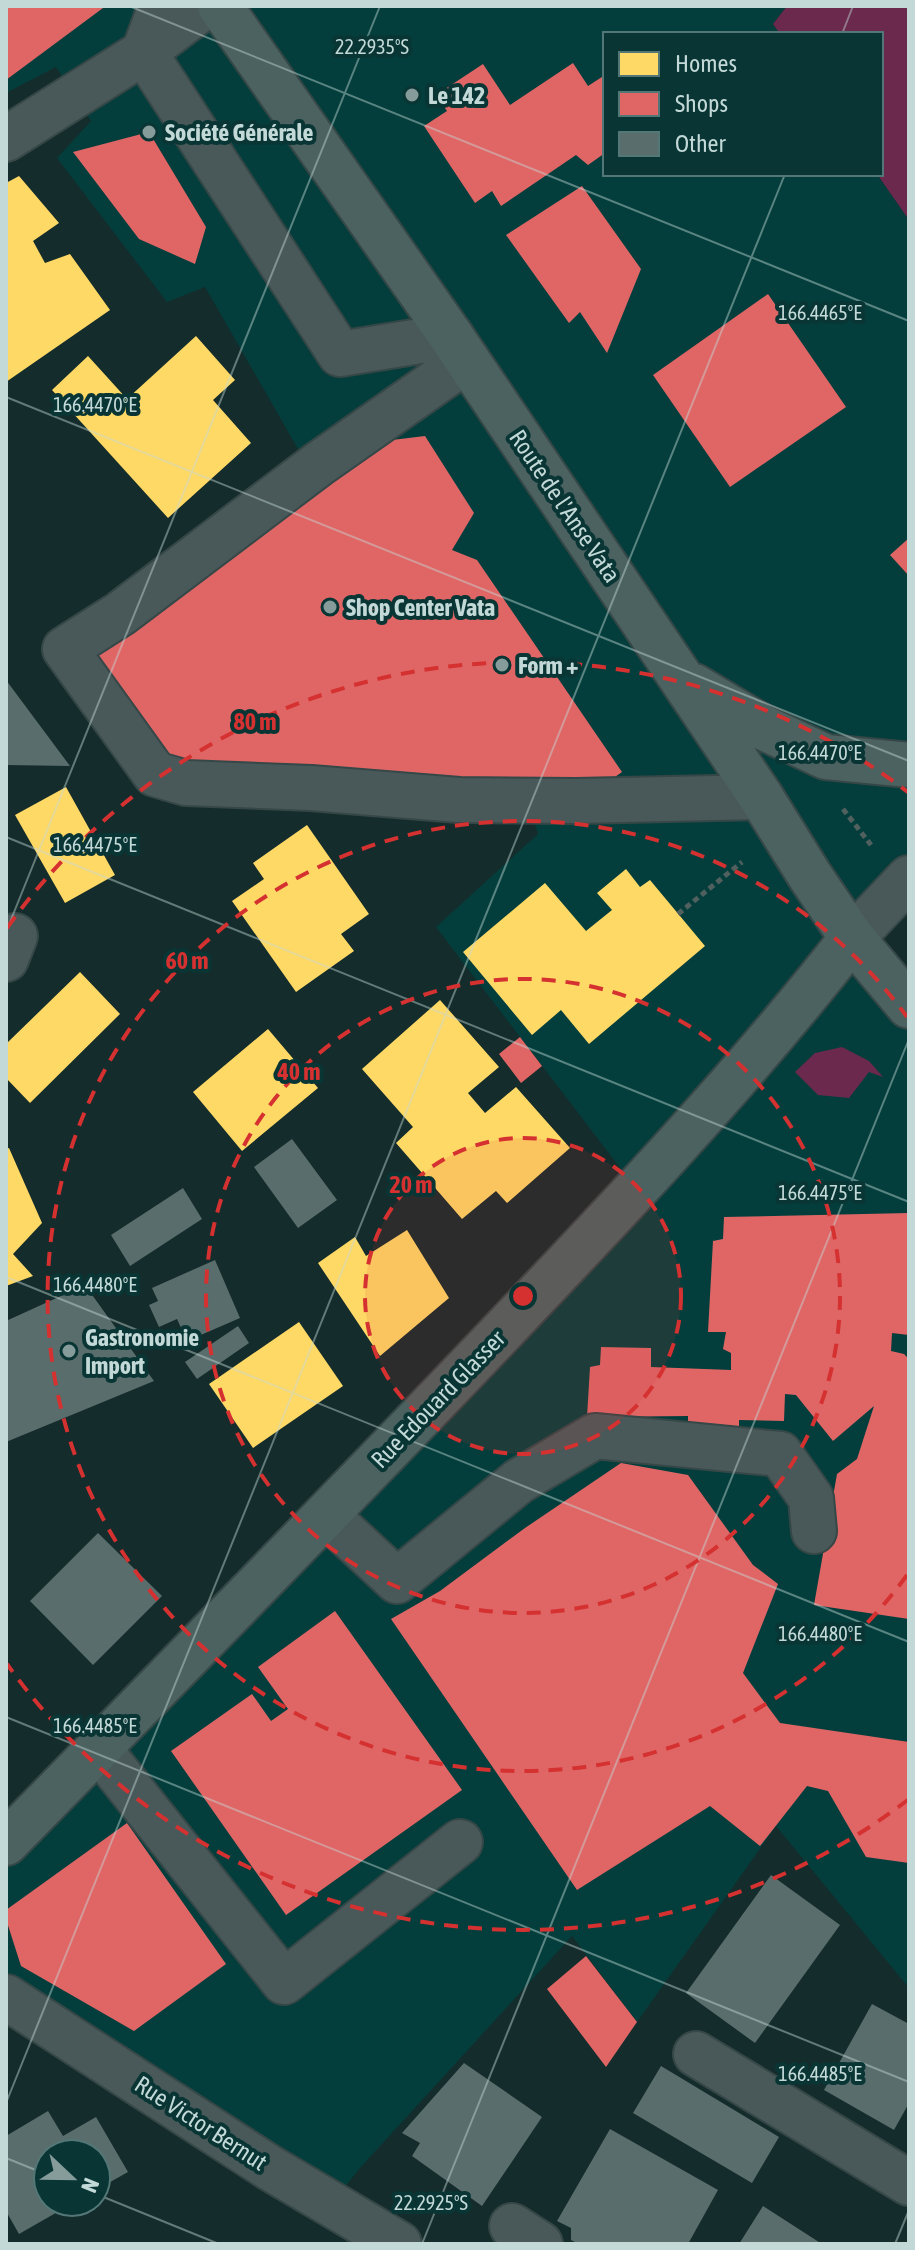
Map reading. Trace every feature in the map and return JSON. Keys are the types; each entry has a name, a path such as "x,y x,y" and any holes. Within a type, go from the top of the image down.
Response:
{"main road":[{"name":"Route de l'Anse Vata","path":"220,6 459,348 761,797 852,938 909,1006"},
{"path":"679,676 762,727 826,757 909,765"},
{"name":"Rue Edouard Glasser","path":"6,1843 327,1516 637,1190 797,1009 852,938"}],"street":[{"path":"144,52 161,6"},
{"path":"6,139 144,52 205,6"},
{"path":"144,52 340,354 459,348"},
{"path":"459,348 320,463 120,614 65,649 155,774 186,783 311,788 459,800 761,797"},
{"path":"852,938 893,865"},
{"path":"327,1516 397,1581 519,1481 595,1436 780,1454 811,1498 814,1531"},
{"path":"98,1748 284,1982 460,1842"},
{"name":"Rue Victor Bernut","path":"6,1997 270,2168 399,2244"},
{"path":"696,2054 909,2183"}],"path":[{"path":"838,801 893,865"},
{"path":"678,914 749,856"}],"shaded area":[{"path":"6,6 787,6 773,24 779,32 603,32 603,176 878,176 909,220 909,878 852,938 909,1004 909,1988 776,1826 637,2022 572,1936 360,2168 331,2204 6,1997 6,1852 637,1190 436,927 538,834 531,812 137,785 41,649 302,456 205,287 167,302 57,158 91,121 56,67 6,93"},
{"path":"787,6 909,6 909,220 878,176 883,176 883,32 779,32 773,24"},
{"path":"842,1047 869,1061 883,1077 869,1072 849,1098 818,1095 795,1072 815,1053"}],"building: Homes":[{"path":"19,176 59,223 33,241 45,263 70,254 110,310 6,382 6,183"},
{"path":"196,336 235,380 213,400 251,443 168,518 52,390 88,356 127,399"},
{"path":"66,787 115,875 65,903 15,815"},
{"path":"307,825 369,914 341,934 354,951 296,992 232,901 264,879 253,863"},
{"path":"626,869 640,887 650,880 705,946 589,1044 561,1010 532,1035 463,952 545,883 586,931 612,910 597,893"},
{"path":"80,972 120,1014 30,1103 6,1078 6,1044"},
{"path":"440,1000 499,1067 468,1093 485,1113 516,1087 570,1148 507,1203 496,1191 462,1219 396,1143 413,1127 362,1069"},
{"path":"268,1029 318,1088 242,1151 193,1092"},
{"path":"9,1148 42,1223 13,1254 33,1276 6,1286 6,1149"},
{"path":"407,1230 449,1298 380,1356 318,1263 355,1237 366,1256"},
{"path":"299,1322 343,1386 253,1448 209,1384"}],"building: Shops":[{"path":"6,6 102,6 103,8 6,80"},
{"path":"573,63 588,86 603,76 603,154 588,165 576,155 501,206 492,191 475,203 424,126 447,111 436,95 483,64 510,105"},
{"path":"149,132 206,227 195,264 139,239 73,152"},
{"path":"582,186 641,269 607,353 580,312 569,323 506,235"},
{"path":"768,294 846,407 730,487 653,375"},
{"name":"Shop Center Vata","path":"425,436 474,513 452,550 477,560 622,772 605,784 171,774 86,654 376,447 380,448 392,440"},
{"path":"909,538 909,576 890,555"},
{"path":"520,1037 542,1066 521,1083 499,1054"},
{"path":"909,1213 909,1335 892,1333 891,1351 904,1354 909,1359 909,1619 814,1605 837,1474 857,1459 874,1406 833,1441 796,1395 785,1394 784,1421 739,1420 739,1432 688,1426 688,1416 587,1417 590,1367 600,1365 601,1347 651,1348 651,1367 731,1370 731,1353 723,1349 726,1332 708,1332 713,1241 723,1239 724,1217"},
{"path":"621,1463 688,1475 753,1565 778,1584 743,1673 780,1723 909,1742 909,1863 866,1857 828,1791 807,1786 760,1846 710,1806 577,1890 391,1619 440,1591"},
{"path":"335,1611 462,1790 286,1915 171,1751 252,1694 271,1721 288,1709 258,1667"},
{"path":"127,1823 226,1964 134,2031 21,1966 6,1919 6,1910"},
{"path":"586,1956 637,2022 606,2067 547,1989"}],"building: Other":[{"path":"6,680 70,766 6,765"},
{"path":"292,1139 337,1200 298,1228 254,1167"},
{"path":"183,1188 202,1219 130,1266 111,1235"},
{"path":"215,1260 240,1318 187,1341 177,1319 159,1327 149,1305 158,1301 152,1288"},
{"name":"Gastronomie Import","path":"85,1285 154,1381 6,1442 6,1321"},
{"path":"238,1326 249,1343 197,1379 185,1362"},
{"path":"98,1533 162,1596 93,1665 30,1601"},
{"path":"771,1875 840,1925 755,2043 686,1993"},
{"path":"872,2004 909,2024 909,2103 894,2130 824,2090"},
{"path":"464,2063 542,2117 482,2206 412,2156 420,2143 402,2133"},
{"path":"661,2066 779,2137 752,2183 633,2113"},
{"path":"48,2111 63,2136 96,2117 108,2138 32,2138 32,2218 47,2218 19,2234 6,2211 6,2136"},
{"path":"610,2129 718,2190 688,2244 579,2244 571,2240 571,2228 557,2221"},
{"path":"112,2144 128,2172 112,2181"},
{"path":"763,2206 822,2244 739,2244"}],"place":[{"name":"Le 142","path":"412,95"},
{"name":"Société Générale","path":"149,132"},
{"name":"Shop Center Vata","path":"330,607"},
{"name":"Form +","path":"502,665"},
{"name":"Gastronomie Import","path":"69,1351"}]}
